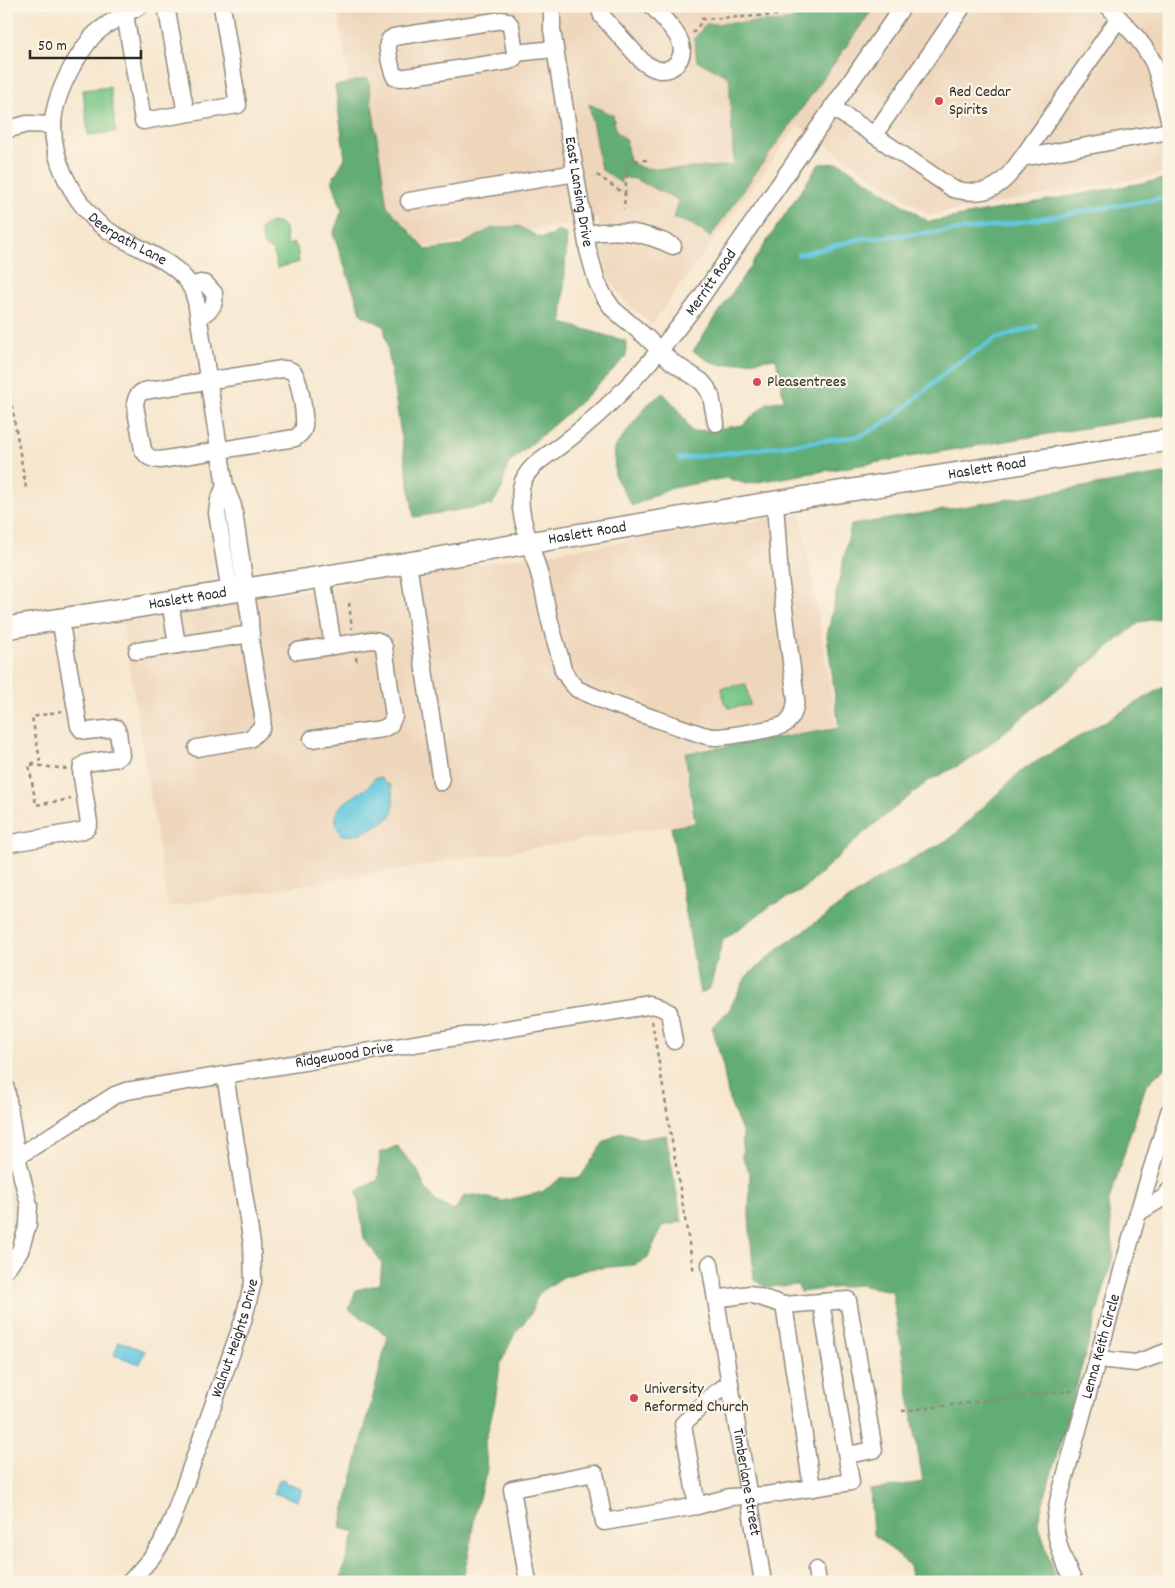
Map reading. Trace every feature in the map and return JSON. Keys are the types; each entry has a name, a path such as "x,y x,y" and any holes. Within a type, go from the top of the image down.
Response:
{"main road":[{"name":"Haslett Road","path":"6,628 775,502 1169,440"}],"street":[{"path":"166,6 186,113"},
{"name":"Deerpath Lane","path":"197,748 250,739 262,727 263,715 250,634 217,513 219,500 225,486 196,301 190,286 182,275 167,264 110,232 96,221 67,182 55,146 53,125 56,105 62,88 80,53 93,37 109,24 132,10 143,121 238,105 222,6"},
{"name":"East Lansing Drive","path":"552,6 552,30 592,267 604,296 614,309 672,362 701,381 707,388 711,396 716,423"},
{"path":"599,6 602,16 642,61 658,70 670,69 680,58 682,45 679,38 652,6"},
{"name":"Merritt Road","path":"775,502 780,578 796,699 795,711 784,725 716,737 703,735 577,689 563,670 539,572 528,543 520,503 521,487 527,473 542,458 600,414 661,351 695,306 903,6"},
{"path":"874,135 963,6"},
{"path":"832,107 953,189 968,193 983,192 997,187 1009,176 1114,12 1146,49 1154,64 1169,119"},
{"path":"502,20 507,21 511,26 515,53 514,58 509,61 400,78 392,72 388,45 389,40 394,37 502,20"},
{"path":"515,53 555,49"},
{"path":"6,130 27,124 53,125"},
{"path":"1022,158 1169,131"},
{"path":"409,200 576,173"},
{"path":"586,234 606,231 635,232 654,237 673,246"},
{"path":"289,369 298,379 305,421 304,429 295,438 160,460 146,456 143,450 135,405 139,393 208,381 289,369"},
{"path":"408,563 441,782"},
{"path":"322,577 333,646"},
{"path":"170,602 177,645"},
{"path":"6,844 81,832 87,828 89,823 84,797 82,766 86,763 117,758 121,755 116,728 87,731 82,730 79,726 60,619"},
{"path":"137,652 250,634"},
{"path":"297,652 371,640 377,640 384,647 394,716 390,724 382,729 312,739"},
{"path":"650,1006 662,1008 669,1012 674,1041"},
{"name":"Ridgewood Drive","path":"12,1158 115,1095 126,1091 650,1006"},
{"name":"Walnut Heights Drive","path":"130,1582 152,1558 173,1518 243,1321 253,1282 252,1244 225,1075"},
{"path":"6,1088 12,1158 29,1205 28,1224 20,1251 6,1269"},
{"name":"Lenna Keith Circle","path":"1074,1582 1060,1548 1055,1523 1058,1502 1138,1213 1169,1112"},
{"path":"1138,1213 1166,1196 1169,1191"},
{"name":"Timberlane Street","path":"710,1264 760,1581"},
{"path":"716,1299 750,1294 784,1305 848,1300 874,1450 847,1455"},
{"path":"528,1582 512,1488 595,1473 604,1522 697,1506 730,1497 851,1482 821,1302"},
{"path":"784,1305 812,1488"},
{"path":"1098,1359 1136,1363 1169,1351"},
{"path":"697,1506 683,1424 714,1394 730,1383"}],"path":[{"path":"688,38 698,27 702,19 777,15 801,6"},
{"path":"624,209 628,161 648,160"},
{"path":"597,175 626,194"},
{"path":"9,389 26,488"},
{"path":"29,765 40,760 32,717 76,709"},
{"path":"29,765 81,770"},
{"path":"29,765 36,805 84,797"},
{"path":"650,1006 694,1273"},
{"path":"902,1411 1058,1392 1077,1391 1088,1394"}],"shaded area":[{"path":"337,6 1169,6 1169,173 929,215 798,125 652,324 628,306 605,273 598,219 376,256"},
{"path":"801,514 837,727 683,751 693,822 168,907 122,619"}],"green space":[{"path":"832,6 875,6 710,237 691,224 673,218 678,200 635,179 621,177 621,183 601,169 589,104 613,115 616,131 626,140 629,161 642,168 679,169 734,165 729,77 697,61 694,39 706,24 786,21"},
{"path":"368,78 387,206 426,250 459,246 492,228 518,226 541,238 552,236 558,230 567,235 562,323 626,341 626,357 579,403 508,464 502,488 492,505 414,517 384,326 362,315 333,234 342,210 332,180 345,158 335,86"},
{"path":"110,87 116,132 88,135 83,90"},
{"path":"840,163 929,222 1169,178 1169,414 746,484 726,478 672,488 632,506 615,476 614,448 648,404 663,393 678,409 692,432 743,425 767,403 784,400 776,358 724,365 709,361 693,351 819,164"},
{"path":"272,222 282,224 285,228 287,245 294,243 297,247 299,262 277,268 273,250 265,247 261,235 263,226"},
{"path":"1169,473 1169,617 1140,622 971,759 928,781 865,832 801,891 772,905 723,940 710,988 700,994 671,827 695,823 685,753 839,728 827,636 851,525"},
{"path":"746,684 750,705 729,708 724,702 722,688"},
{"path":"1169,684 1169,1064 1146,1085 1108,1204 1114,1253 1038,1521 1054,1575 1059,1582 912,1582 909,1565 873,1534 870,1490 923,1482 892,1291 858,1285 800,1292 798,1285 765,1287 754,1280 749,1217 750,1173 742,1157 743,1134 729,1100 723,1066 712,1027 729,1010 746,977 781,947 876,880 951,838 1022,770"},
{"path":"621,1132 640,1139 666,1135 682,1222 662,1226 647,1259 634,1265 589,1269 563,1277 538,1294 531,1314 515,1333 500,1365 495,1402 485,1442 487,1470 476,1508 462,1582 339,1582 355,1532 340,1528 388,1336 349,1309 356,1290 380,1284 382,1262 364,1239 357,1191 378,1180 380,1153 397,1146 418,1171 424,1186 435,1201 454,1211 464,1196 475,1195 503,1201 542,1192 561,1178 580,1178 603,1143"}],"water":[{"path":"375,778 381,778 385,783 391,785 393,811 389,818 367,831 355,835 342,835 337,825 337,811 347,801 369,786"},
{"path":"119,1341 145,1351 140,1364 114,1355"},
{"path":"280,1479 285,1480 284,1483 302,1489 298,1501 274,1493 277,1481"}],"waterway":[{"path":"798,255 860,239 990,227 1169,197"},
{"path":"679,459 861,436 894,417 953,366 995,339 1037,326"}],"place":[{"name":"Red Cedar Spirits","path":"939,101"},
{"name":"Pleasentrees","path":"757,382"},
{"name":"University Reformed Church","path":"634,1398"}]}
